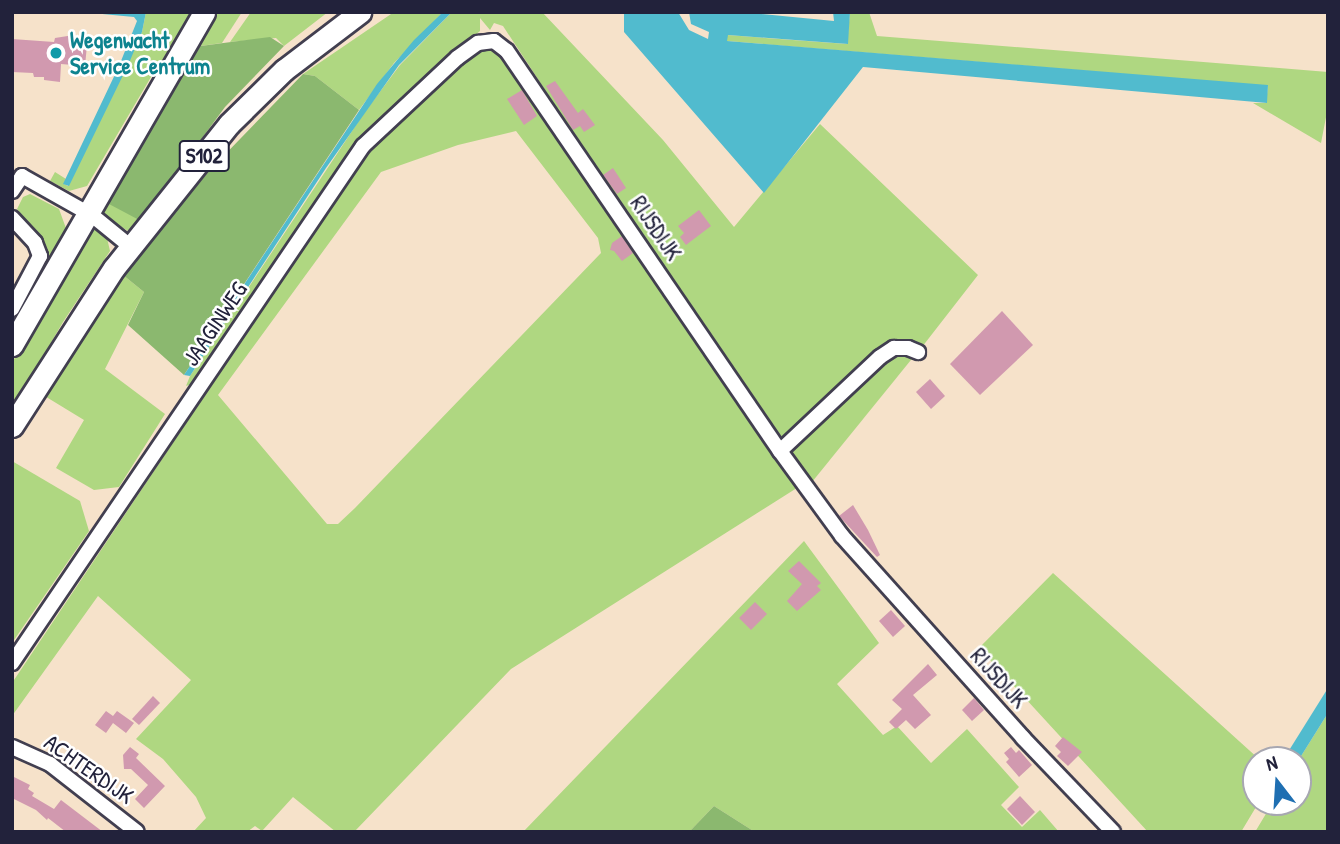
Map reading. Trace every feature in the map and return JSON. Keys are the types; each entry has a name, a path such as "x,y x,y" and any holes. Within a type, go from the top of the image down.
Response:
{"main road":[{"path":"12,345 204,12"},
{"name":"S102","path":"12,426 78,322 131,247 255,98 284,70 360,12"}],"street":[{"name":"RIJSDIJK","path":"488,40 494,41 507,51 779,451 842,536 905,608 1113,832"},
{"name":"JAAGINWEG","path":"12,663 363,146 423,86 478,43 488,40"},
{"path":"12,191 22,176 88,213 131,247"},
{"path":"12,218 35,243 40,257 12,309"},
{"path":"779,451 880,357 894,348 908,348 918,352"},
{"name":"ACHTERDIJK","path":"12,747 50,764 137,832"}],"green space":[{"path":"146,12 195,12 151,77 87,186 69,191 50,181 55,172 66,179 64,184 68,186 142,32"},
{"path":"212,12 242,12 222,43 193,47"},
{"path":"251,12 328,12 284,46 276,38 230,42"},
{"path":"394,12 443,12 394,63 359,110 315,76 303,74"},
{"path":"452,12 542,12 663,140 734,227 820,124 978,275 922,347 899,339 877,350 783,440 622,207 503,26 494,23 490,30 480,18 480,31 407,92 354,149 281,252 197,382 186,386 190,376 364,113 400,65"},
{"path":"850,12 869,12 877,36 1328,72 1328,107 1321,143 1253,103 1266,103 1268,86 727,41 727,35 847,44"},
{"path":"270,37 284,46 225,107 141,221 109,204 107,197 193,47"},
{"path":"490,49 502,53 800,486 511,669 354,832 336,832 293,797 262,831 255,826 247,832 193,832 206,818 196,797 163,759 136,739 191,680 98,596 12,716 12,683 363,159 405,114 481,50","holes":["516,131 598,238 601,253 338,524 327,524 218,395 381,172 458,145"]},
{"path":"303,74 315,76 359,110 184,375 128,325 144,292 123,275 209,171"},
{"path":"30,194 59,209 67,231 12,333 12,319 47,258 42,241 17,209 23,197"},
{"path":"107,197 141,221 130,232 101,215 99,211"},
{"path":"89,224 107,238 110,251 63,322 12,410 12,363"},
{"path":"123,275 144,292 105,369 165,414 119,487 94,490 56,468 84,420 43,395"},
{"path":"893,352 915,355 812,482 792,454 795,446"},
{"path":"12,461 80,501 89,531 12,643"},
{"path":"804,541 879,643 837,684 883,735 897,726 931,763 967,729 1019,787 1001,805 1022,827 1040,810 1059,832 755,832 714,806 689,832 523,832"},
{"path":"1053,573 1245,746 1242,746 1242,816 1251,816 1241,832 1148,832 979,648"},
{"path":"1328,713 1328,832 1255,832 1265,816 1312,816 1312,746 1307,746"},
{"path":"714,806 755,832 689,832"}],"water":[{"path":"81,12 146,12 142,32 129,63 69,186 63,184 119,66 137,21 134,17"},
{"path":"443,12 452,12 399,65 326,168 190,376 184,375 377,84 414,40"},
{"path":"624,12 678,12 689,30 708,39 709,32 691,24 689,12 740,12 834,21 833,12 850,12 848,44 728,35 727,41 1268,85 1267,103 863,67 764,193 624,32"},
{"path":"1328,688 1328,713 1307,746 1292,746"}],"building":[{"name":"Wegenwacht Service Centrum","path":"74,35 76,44 87,45 85,66 61,64 60,82 34,77 33,73 12,72 12,39 54,42 55,38"},
{"path":"555,81 578,113 583,109 595,125 584,132 580,126 573,130 546,86"},
{"path":"522,90 537,116 524,125 507,99"},
{"path":"613,168 626,188 617,194 603,175"},
{"path":"699,210 711,226 686,245 680,237 684,233 678,226"},
{"path":"622,236 633,253 622,261 610,250 612,243"},
{"path":"1002,311 1033,345 980,395 950,364"},
{"path":"930,379 945,396 931,409 916,392"},
{"path":"853,505 880,555 877,557 839,516"},
{"path":"799,561 821,583 817,586 821,590 797,611 787,601 802,584 788,571"},
{"path":"755,602 767,614 751,630 739,618"},
{"path":"891,610 905,626 893,637 879,621"},
{"path":"928,664 937,675 913,695 931,715 915,729 906,720 896,729 889,722 902,709 892,700"},
{"path":"153,696 160,703 139,725 132,719"},
{"path":"974,698 984,710 972,721 962,710"},
{"path":"106,711 113,716 117,711 134,723 126,733 113,723 106,733 95,725"},
{"path":"1063,737 1082,752 1068,766 1057,756 1061,752 1055,746"},
{"path":"130,747 139,754 136,758 165,786 144,808 135,799 148,785 131,769 124,769 123,755"},
{"path":"1011,747 1016,753 1019,750 1032,765 1019,777 1006,762 1009,759 1004,753"},
{"path":"12,776 30,785 28,789 34,793 32,796 54,809 61,800 103,832 66,832 36,810 12,798"},
{"path":"1020,796 1035,812 1022,825 1007,809"}],"place":[{"name":"Wegenwacht Service Centrum","path":"56,53"}]}
